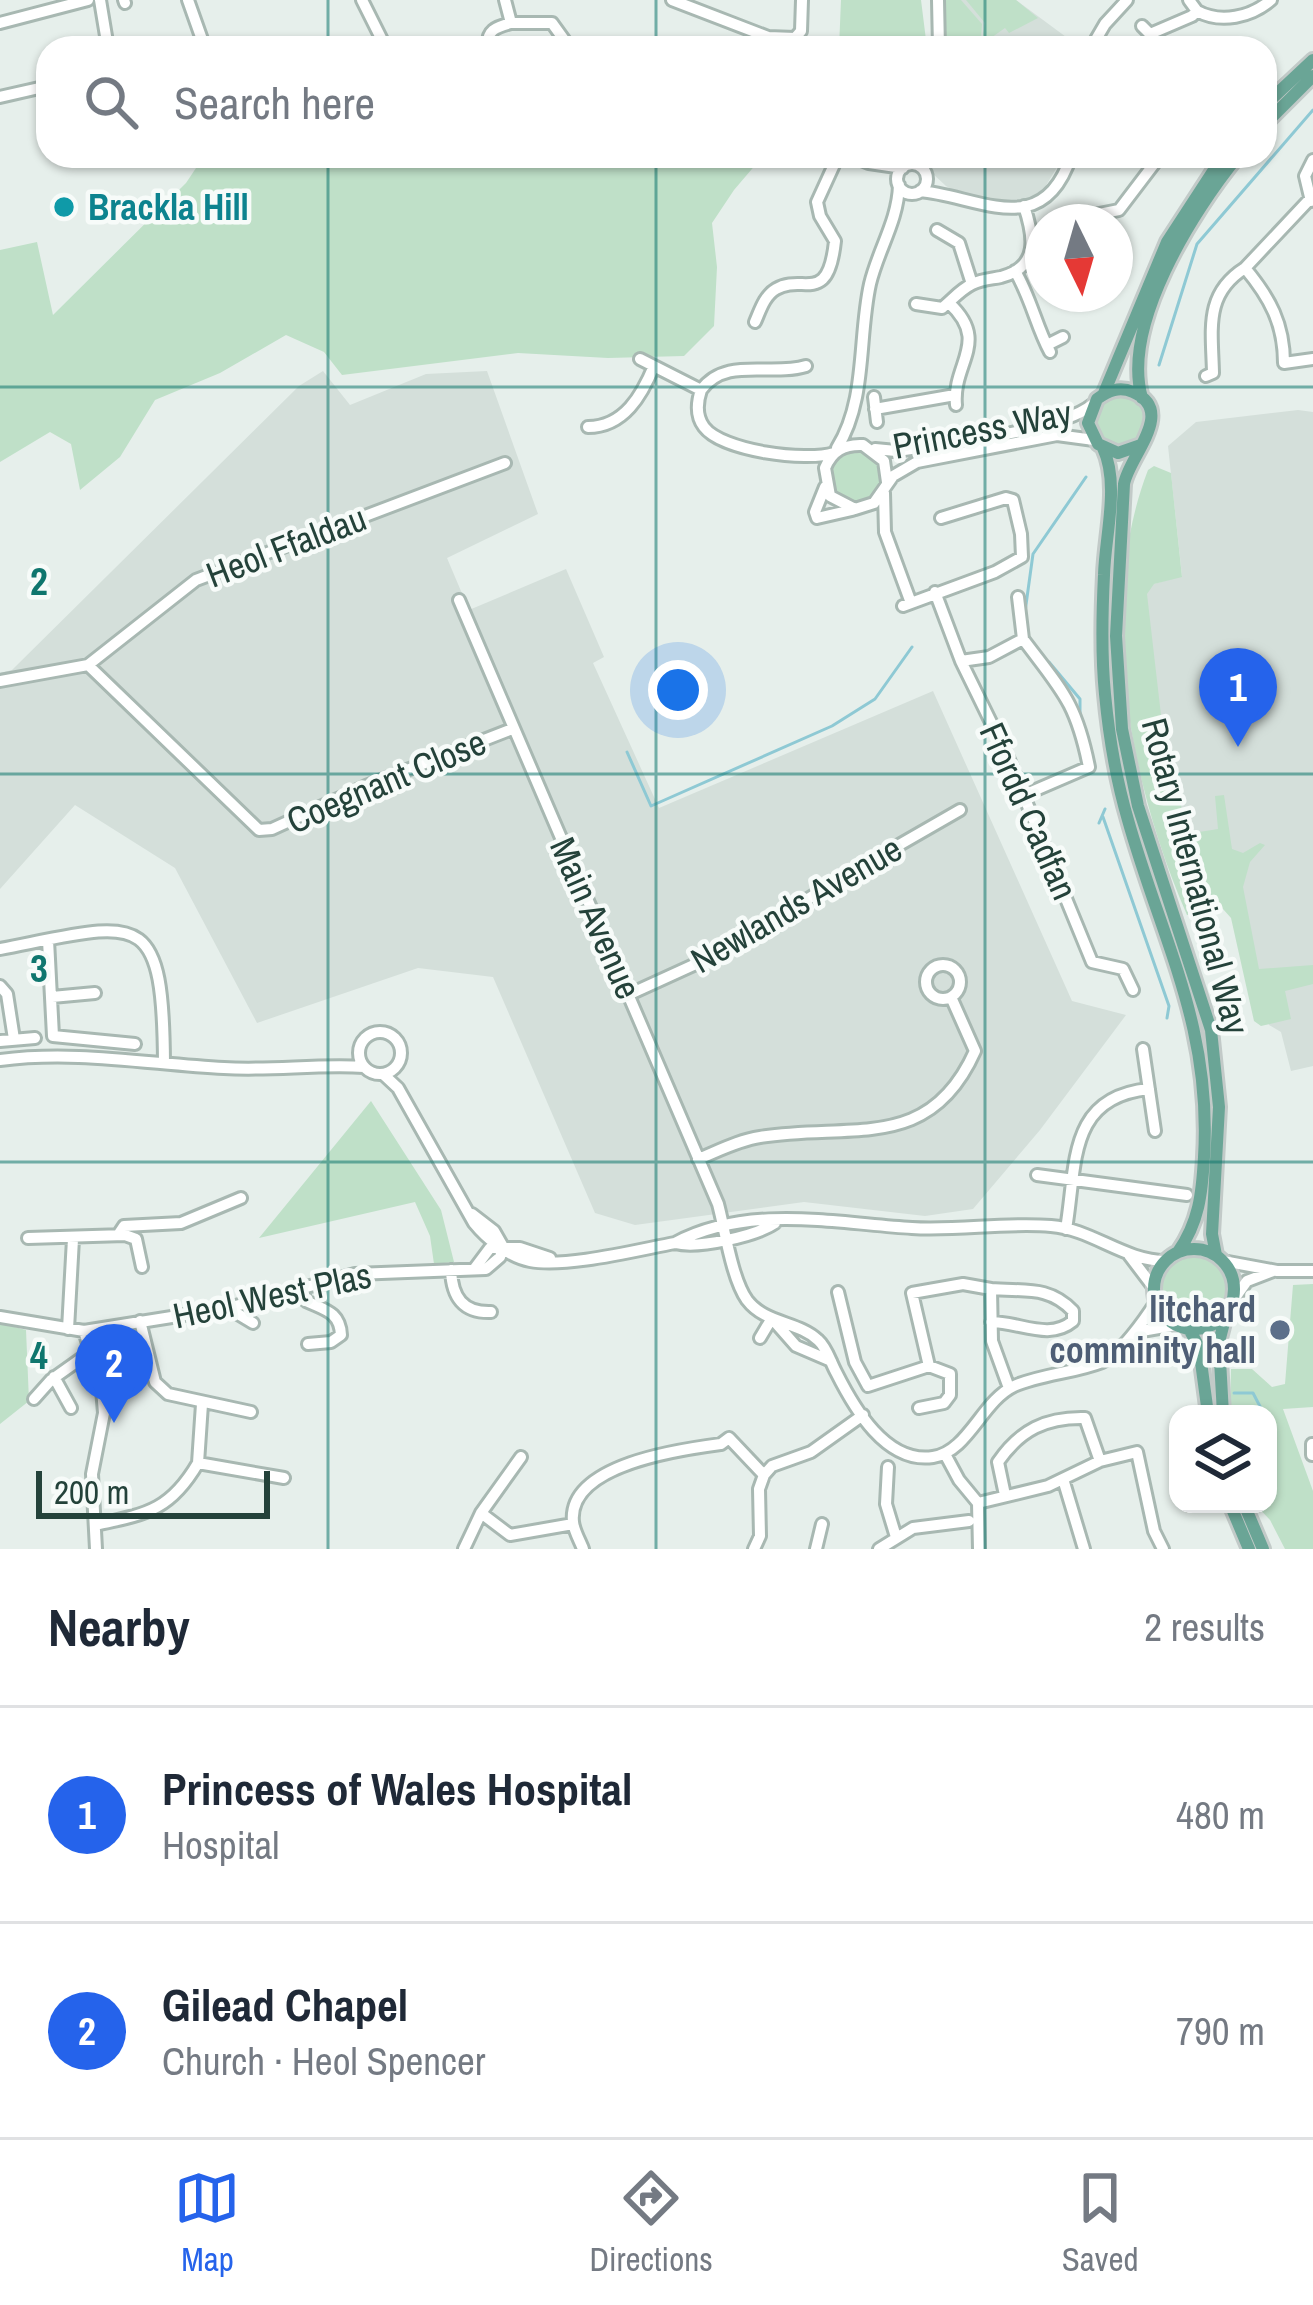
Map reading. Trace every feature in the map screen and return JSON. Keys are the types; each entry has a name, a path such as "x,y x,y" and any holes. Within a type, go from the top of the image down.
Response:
{"main road":[{"path":"1277,94 1313,59"},
{"path":"1277,112 1313,76"},
{"path":"1215,168 1167,242 1103,394 1092,405 1088,423 1098,444 1126,452 1141,445 1152,424 1142,398 1136,356 1156,295 1193,220 1230,168"},
{"path":"1103,394 1123,389 1142,398"},
{"name":"Rotary International Way","path":"1098,444 1110,473 1102,624 1110,745 1128,822 1196,1027 1203,1075 1203,1187 1192,1233 1172,1257"},
{"name":"Rotary International Way","path":"1141,445 1123,493 1118,693 1138,806 1211,1030 1219,1107 1212,1234 1220,1258"},
{"path":"1207,1405 1199,1347 1155,1295 1172,1257 1198,1249 1220,1258 1231,1272 1234,1299 1220,1342 1223,1405"},
{"path":"1182,1327 1206,1328 1227,1314"},
{"path":"1234,1513 1249,1549"},
{"path":"1248,1513 1263,1549"}],"street":[{"path":"0,23 88,0"},
{"path":"100,0 106,36"},
{"path":"188,0 201,36"},
{"path":"362,0 380,36"},
{"path":"505,0 511,23"},
{"path":"672,0 766,36"},
{"path":"797,36 802,0"},
{"path":"938,0 939,36"},
{"path":"1102,0 1115,11"},
{"path":"1099,36 1127,0"},
{"path":"1147,36 1179,25 1193,5 1208,16 1248,15 1270,0"},
{"path":"489,36 495,27 511,23 552,23 561,36"},
{"path":"0,97 18,86 36,86"},
{"path":"1206,376 1213,373 1216,295 1311,202 1305,176 1313,160"},
{"path":"760,319 766,298 776,289 815,284 827,272 835,242 817,202 833,168"},
{"path":"876,168 910,194 956,196 998,210 1024,206 1055,186 1065,168"},
{"name":"Princess Way","path":"886,486 884,461 858,431 855,406 868,290 892,226 904,168"},
{"path":"920,168 956,196"},
{"name":"Princess Way","path":"892,226 926,185 925,168"},
{"path":"1123,204 1150,168"},
{"path":"940,235 959,244 972,284"},
{"path":"920,310 939,309 972,284 1015,272 1025,263"},
{"path":"1245,268 1278,317 1284,363 1313,359"},
{"path":"1015,272 1048,349 1063,338"},
{"path":"876,410 955,400 975,340 949,303"},
{"path":"640,359 701,389"},
{"path":"588,427 604,426 637,401 654,366"},
{"path":"800,372 724,371 701,389 699,415 712,435 787,457 810,470 837,503 878,519 907,604 995,572 1022,557 1013,500 1006,498 941,518"},
{"name":"Princess Way","path":"834,453 854,445 896,452 1072,418 1092,405"},
{"name":"Princess Way","path":"825,487 825,468 855,406"},
{"name":"Princess Way","path":"858,508 874,503 901,469 917,462 1058,435 1098,444"},
{"path":"787,457 834,453"},
{"name":"Heol Ffaldau","path":"88,665 182,588 211,573 505,463"},
{"path":"885,532 886,486"},
{"path":"825,487 814,512 817,518 858,508"},
{"name":"Ffordd Cadfan","path":"935,592 1092,962"},
{"path":"1018,597 1024,639 1062,686 1076,714 1089,767 1024,795"},
{"name":"Main Avenue","path":"459,600 698,1159 743,1296 754,1309 772,1318"},
{"path":"961,661 989,657 1024,639"},
{"path":"0,680 88,665"},
{"name":"Coegnant Close","path":"88,665 259,830 272,829 512,729"},
{"name":"Newlands Avenue","path":"630,994 733,947 961,810"},
{"path":"0,949 106,930 128,931 146,941 162,989 164,1063"},
{"path":"48,940 53,1036 135,1044"},
{"path":"1077,969 1092,962 1128,972 1133,990"},
{"path":"0,986 7,994 14,1040"},
{"path":"52,997 95,993"},
{"path":"698,1159 755,1137 888,1127 914,1120 950,1096 975,1051 951,997"},
{"path":"326,1065 360,1047 368,1036 388,1034 401,1049 398,1088"},
{"path":"0,1041 35,1038"},
{"path":"360,1047 364,1067"},
{"path":"1143,1049 1154,1131"},
{"path":"0,1060 42,1056 263,1070 364,1067 398,1088 472,1214 494,1231 503,1247 533,1262 675,1243 690,1247 726,1233 823,1219 911,1228 1053,1226 1129,1256 1172,1257"},
{"path":"382,1074 397,1065"},
{"path":"1066,1229 1082,1132 1096,1108 1125,1091 1149,1089"},
{"path":"1037,1175 1076,1174 1187,1195"},
{"path":"118,1235 124,1226 181,1223 241,1198"},
{"path":"35,1243 118,1235 136,1239 142,1268"},
{"path":"68,1329 73,1239"},
{"name":"Heol West Plas","path":"0,1317 84,1331 228,1308 355,1274 475,1268 490,1248 503,1247"},
{"path":"760,1338 772,1318 816,1337 862,1415 890,1447 908,1456 929,1458 945,1454 1009,1388 1095,1364 1109,1348 1136,1332 1155,1295 1129,1256"},
{"path":"1220,1258 1276,1270 1313,1271"},
{"path":"451,1270 453,1292 461,1303 478,1312 491,1312"},
{"path":"1234,1299 1247,1281 1276,1270"},
{"path":"929,1366 912,1293 963,1284 1031,1288 1060,1297 1073,1311 1073,1321 1063,1330 1044,1332 1015,1322 992,1322"},
{"path":"991,1288 992,1341 1009,1388"},
{"path":"302,1290 306,1301 334,1314 340,1323 340,1335 331,1342 308,1344"},
{"path":"838,1292 855,1362 868,1386 929,1366 950,1374 950,1395 944,1403 919,1408"},
{"path":"228,1308 253,1323"},
{"path":"140,1322 155,1382 168,1394 252,1411"},
{"path":"1136,1332 1182,1327"},
{"path":"84,1331 102,1389 104,1413 93,1460 97,1549"},
{"path":"34,1399 89,1353"},
{"path":"833,1366 855,1362"},
{"path":"55,1377 71,1408"},
{"path":"95,1525 158,1510 175,1495 198,1463 202,1404"},
{"path":"757,1548 759,1489 764,1475 772,1466 811,1452 862,1415"},
{"path":"1005,1495 998,1462 1035,1425 1084,1418 1100,1461"},
{"path":"583,1549 573,1524 581,1499 610,1472 655,1453 721,1444 729,1438 764,1475"},
{"path":"1309,1443 1312,1455"},
{"path":"978,1503 1137,1452 1154,1531 1163,1549"},
{"path":"945,1454 978,1503 979,1549"},
{"path":"464,1549 481,1513 521,1457"},
{"path":"198,1463 284,1478"},
{"path":"888,1467 886,1504 896,1537"},
{"path":"1063,1479 1084,1549"},
{"path":"481,1513 510,1535 573,1524"},
{"path":"879,1549 925,1525 970,1521"},
{"path":"815,1549 821,1524"}],"shaded area":[{"path":"945,0 1016,0 1065,36 944,36"},
{"path":"931,168 1057,168 1033,197 1010,205 964,196"},
{"path":"323,371 350,405 426,374 487,371 538,514 447,558 469,610 566,569 604,657 593,663 659,808 933,691 1072,1001 1126,1015 1040,1130 973,1209 925,1216 804,1202 635,1225 595,1213 493,977 418,968 257,1023 175,868 75,805 0,889 0,673 12,670 299,386"},
{"path":"1313,412 1313,1066 1291,1071 1281,1032 1269,1025 1234,916 1180,828 1148,667 1145,592 1150,585 1182,576 1168,446 1196,422"}],"green space":[{"path":"841,0 921,0 926,36 840,36"},
{"path":"945,0 961,0 982,24 981,36 944,36"},
{"path":"966,0 1016,0 1038,18 994,36 983,35 985,23"},
{"path":"196,168 753,168 712,223 717,267 714,326 684,356 518,353 342,375 324,352 286,335 220,373 155,400 120,457 80,490 71,444 50,432 0,462 0,250 37,242 53,315"},
{"path":"1120,395 1138,403 1146,421 1138,439 1120,447 1102,439 1094,421 1102,403"},
{"path":"855,451 873,459 881,477 873,495 855,503 837,495 829,477 837,459"},
{"path":"1154,466 1171,473 1182,577 1154,584 1147,594 1161,715 1186,828 1193,833 1218,829 1215,796 1224,795 1232,849 1243,853 1265,845 1250,862 1243,887 1259,969 1313,965 1313,984 1285,991 1291,1019 1261,1026 1254,1021 1231,918 1223,909 1187,915 1149,810 1136,753 1122,637 1124,579 1132,523 1148,470"},
{"path":"371,1101 441,1210 454,1262 434,1264 430,1236 415,1202 259,1238"},
{"path":"1196,1252 1220,1262 1230,1286 1220,1310 1196,1320 1172,1310 1162,1286 1172,1262"},
{"path":"1313,1284 1313,1407 1283,1409 1313,1491 1313,1549 1285,1549 1263,1513 1277,1513 1277,1405 1230,1405 1231,1369 1252,1369 1272,1387 1285,1384 1293,1285"},
{"path":"0,1323 26,1330 29,1401 0,1424"}],"waterway":[{"path":"1277,152 1313,110"},
{"path":"1159,365 1197,244 1263,168"},
{"path":"1025,612 1033,554 1086,477"},
{"path":"627,752 651,806 832,726 875,699 912,647"},
{"path":"1049,662 1080,699 1080,719"},
{"path":"1099,823 1105,809"},
{"path":"1103,817 1169,1006 1167,1018"},
{"path":"1234,1393 1253,1393 1259,1405"}],"place":[{"name":"Brackla Hill","path":"64,207"},
{"name":"Princess of Wales Hospital","path":"1238,747"},
{"name":"litchard comminity hall","path":"1280,1330"},
{"name":"Gilead Chapel","path":"114,1423"}]}
